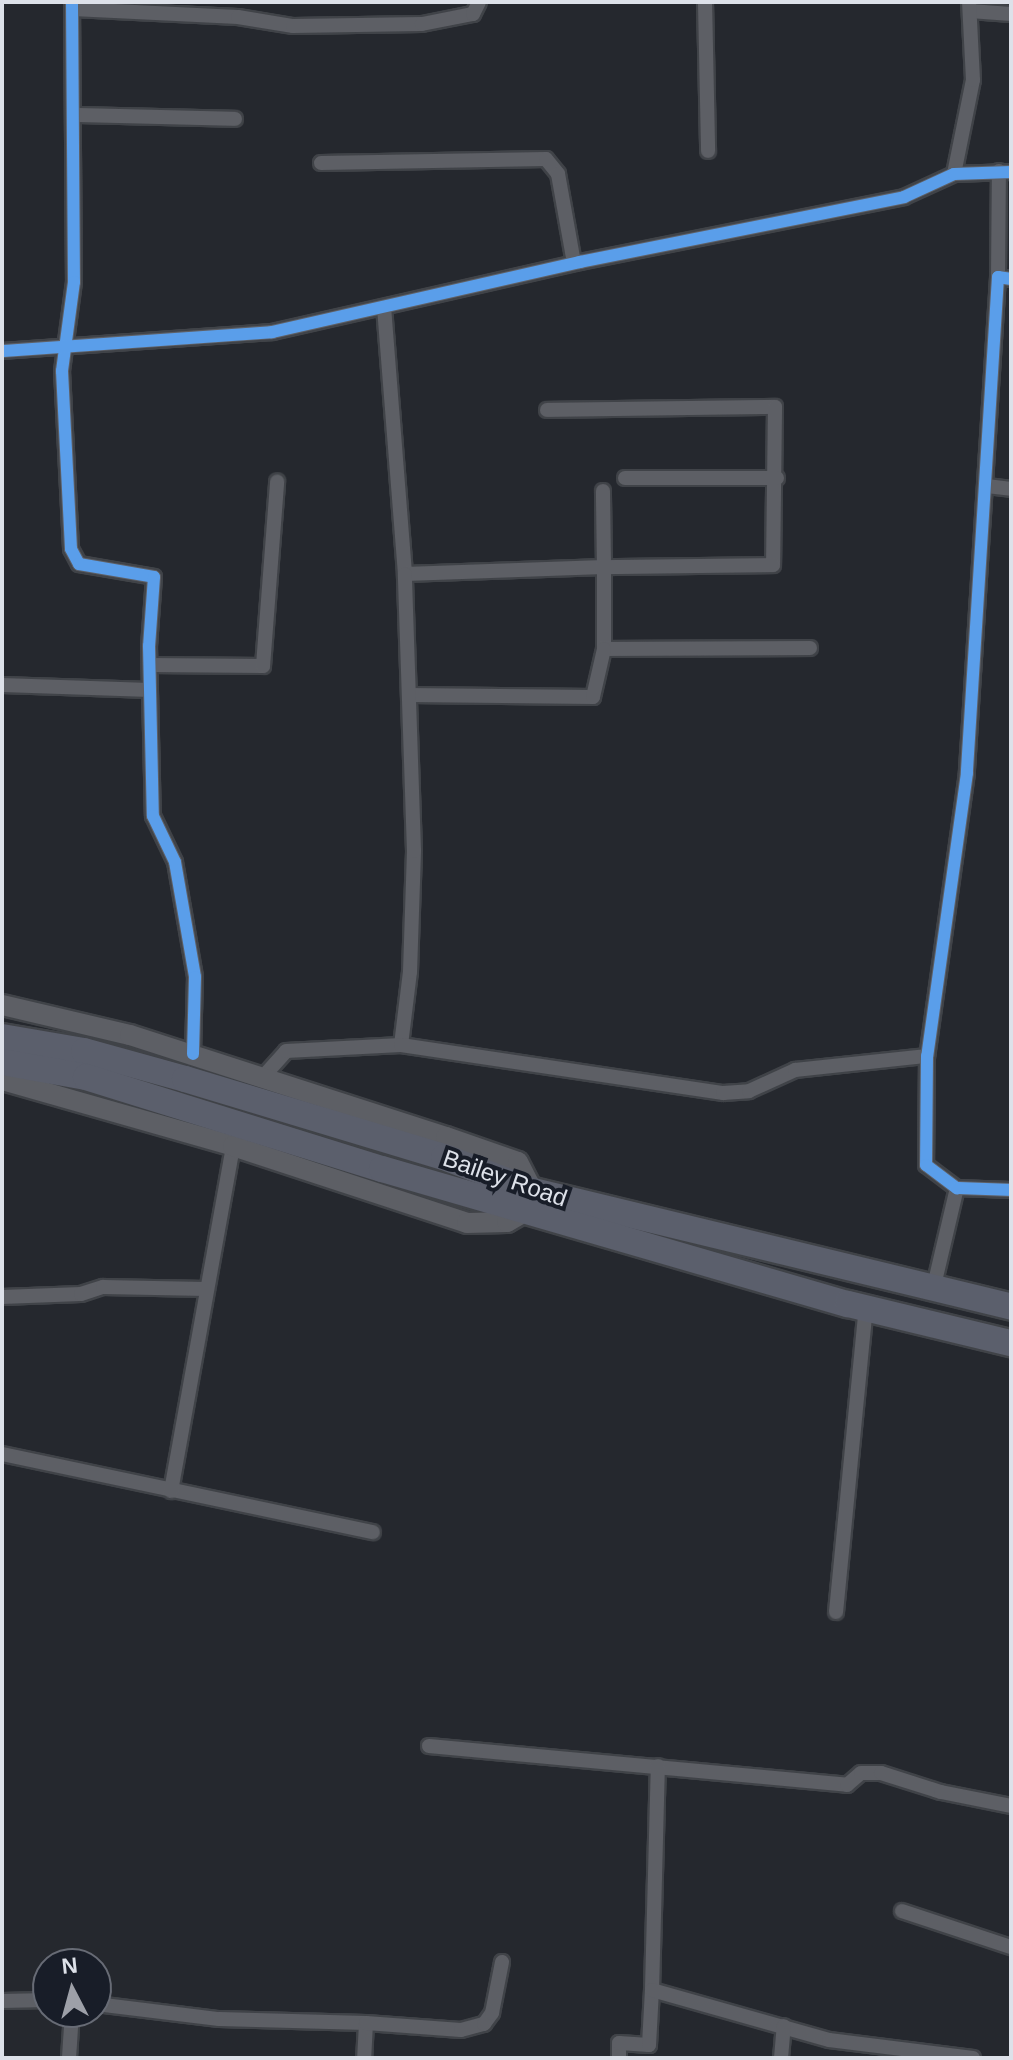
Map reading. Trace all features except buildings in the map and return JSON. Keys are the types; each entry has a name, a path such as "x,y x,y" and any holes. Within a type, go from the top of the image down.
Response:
{"highway":[{"name":"Bailey Road","path":"2,1037 84,1051 444,1157 530,1200 1011,1307"},
{"path":"2,1062 86,1077 530,1200 866,1308 1011,1343"}],"street":[{"path":"193,1054 195,977 175,862 153,816 150,665 154,577 79,564 71,549 62,371 74,282 73,6 238,17 293,26 422,24 473,14 479,2"},
{"path":"705,2 708,151"},
{"path":"954,174 973,80 970,7 1011,14"},
{"path":"75,115 235,119"},
{"path":"321,163 546,159 558,174 574,263"},
{"path":"2,351 66,349 272,332 574,263 904,197 954,174 1005,171 1005,278 967,773 927,1056 926,1165 957,1188 1011,1190"},
{"path":"384,307 405,574 414,851 410,972 401,1045"},
{"path":"405,574 773,565 777,414 768,405 547,410"},
{"path":"625,478 777,478"},
{"path":"150,665 263,666 277,482"},
{"path":"987,486 1011,489"},
{"path":"409,695 593,697 604,649 603,491"},
{"path":"604,649 810,648"},
{"path":"2,685 150,690"},
{"path":"2,1005 193,1054 518,1162 530,1200 507,1222 467,1223 233,1146 2,1080"},
{"path":"262,1078 286,1051 401,1045 723,1093 758,1088 795,1070 927,1056"},
{"path":"171,1491 233,1146"},
{"path":"933,1290 957,1188"},
{"path":"2,1297 81,1294 103,1287 206,1289"},
{"path":"836,1612 866,1308"},
{"path":"2,1454 373,1532"},
{"path":"429,1746 847,1785 861,1773 881,1773 941,1792 1011,1806"},
{"path":"619,2058 619,2043 649,2045 658,1766"},
{"path":"902,1911 1011,1947"},
{"path":"112,2006 219,2019 366,2023 461,2030 484,2024 492,2013 502,1962"},
{"path":"652,1990 829,2040 924,2055 973,2058"},
{"path":"2,2001 32,2000"},
{"path":"364,2058 366,2023"},
{"path":"781,2058 784,2026"},
{"path":"69,2058 71,2028"}],"cycle path":[{"path":"72,2 74,282 62,371 71,549 79,564 154,577 149,646 153,816 175,862 195,977 193,1054"},
{"path":"2,351 272,332 580,262 904,197 954,174 1011,172"},
{"path":"1011,279 998,277 967,773 927,1056 926,1165 957,1188 1011,1190"}]}
